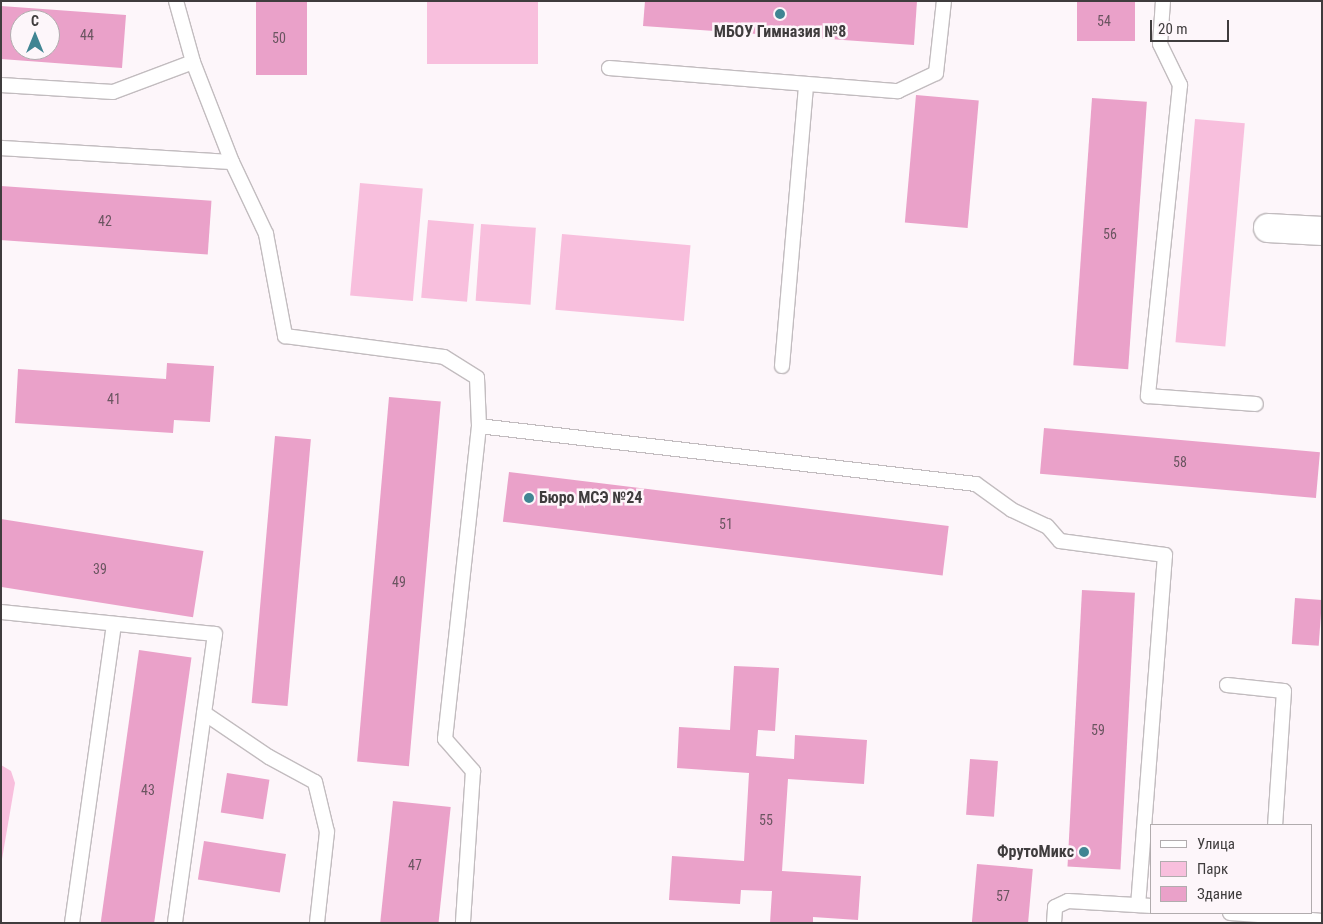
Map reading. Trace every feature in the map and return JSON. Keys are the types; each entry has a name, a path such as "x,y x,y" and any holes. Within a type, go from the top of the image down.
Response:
{"street":[{"path":"1268,228 1322,231"}],"lane":[{"path":"176,1 193,62 232,162 266,234 286,336 444,357 477,378 479,426 445,739 473,771 463,923"},
{"path":"609,68 806,86 898,91 936,73 944,1"},
{"path":"1163,1 1160,44 1180,85 1148,396 1256,404"},
{"path":"1,85 113,92 193,62"},
{"path":"782,366 806,86"},
{"path":"1,148 232,162"},
{"path":"479,426 976,484 1012,510 1047,526 1060,541 1165,556 1145,905 1068,901 1056,907 1054,923"},
{"path":"1,612 215,634 174,923"},
{"path":"72,923 114,624"},
{"path":"1227,685 1284,691 1275,824"},
{"path":"204,713 269,757 315,782 327,832 317,923"},
{"path":"1269,914 1291,921 1322,921"}],"green space":[{"path":"427,1 538,1 538,64 427,64"},
{"path":"1195,119 1245,123 1225,347 1175,342"},
{"path":"360,183 423,188 413,301 350,296"},
{"path":"428,220 474,224 467,302 421,298"},
{"path":"481,224 536,228 530,305 476,301"},
{"path":"562,234 691,245 684,321 555,310"},
{"path":"1,765 11,771 15,783 1,865"}],"building":[{"path":"256,1 307,1 307,75 256,75"},
{"name":"МБОУ Гимназия №8","path":"645,1 917,1 914,45 643,26"},
{"path":"1077,1 1135,1 1135,41 1077,41"},
{"path":"1,6 57,10 10,10 10,60 1,59"},
{"path":"60,10 126,15 122,68 14,60 60,60"},
{"path":"916,95 979,100 968,228 905,223"},
{"path":"1092,98 1147,102 1128,369 1073,365"},
{"path":"1,186 211,201 208,255 1,240"},
{"path":"167,363 214,366 210,422 174,420 173,433 15,423 18,369 166,379"},
{"path":"389,397 441,402 409,766 357,762"},
{"path":"1044,428 1320,452 1316,498 1040,474"},
{"path":"275,436 311,439 288,706 252,703"},
{"path":"509,472 949,526 943,576 503,522"},
{"path":"1,519 203,551 193,617 1,587"},
{"path":"1082,590 1135,593 1120,869 1068,867"},
{"path":"1295,598 1322,600 1319,646 1292,644"},
{"path":"139,650 191,657 154,923 101,922"},
{"path":"734,666 779,668 775,731 758,730 756,756 794,759 795,735 867,740 864,784 788,779 782,871 861,876 858,920 813,917 813,923 770,923 772,891 741,890 740,904 669,900 672,856 744,861 749,773 677,768 679,727 730,730"},
{"path":"970,759 998,761 994,817 966,815"},
{"path":"227,773 269,780 263,819 221,813"},
{"path":"393,801 451,807 438,923 380,923"},
{"path":"204,841 286,854 280,893 198,880"},
{"path":"977,864 1033,869 1028,923 972,923"}],"place":[{"name":"МБОУ Гимназия №8","path":"780,14"},
{"name":"Бюро МСЭ №24","path":"529,498"},
{"name":"ФрутоМикс","path":"1084,852"}]}
